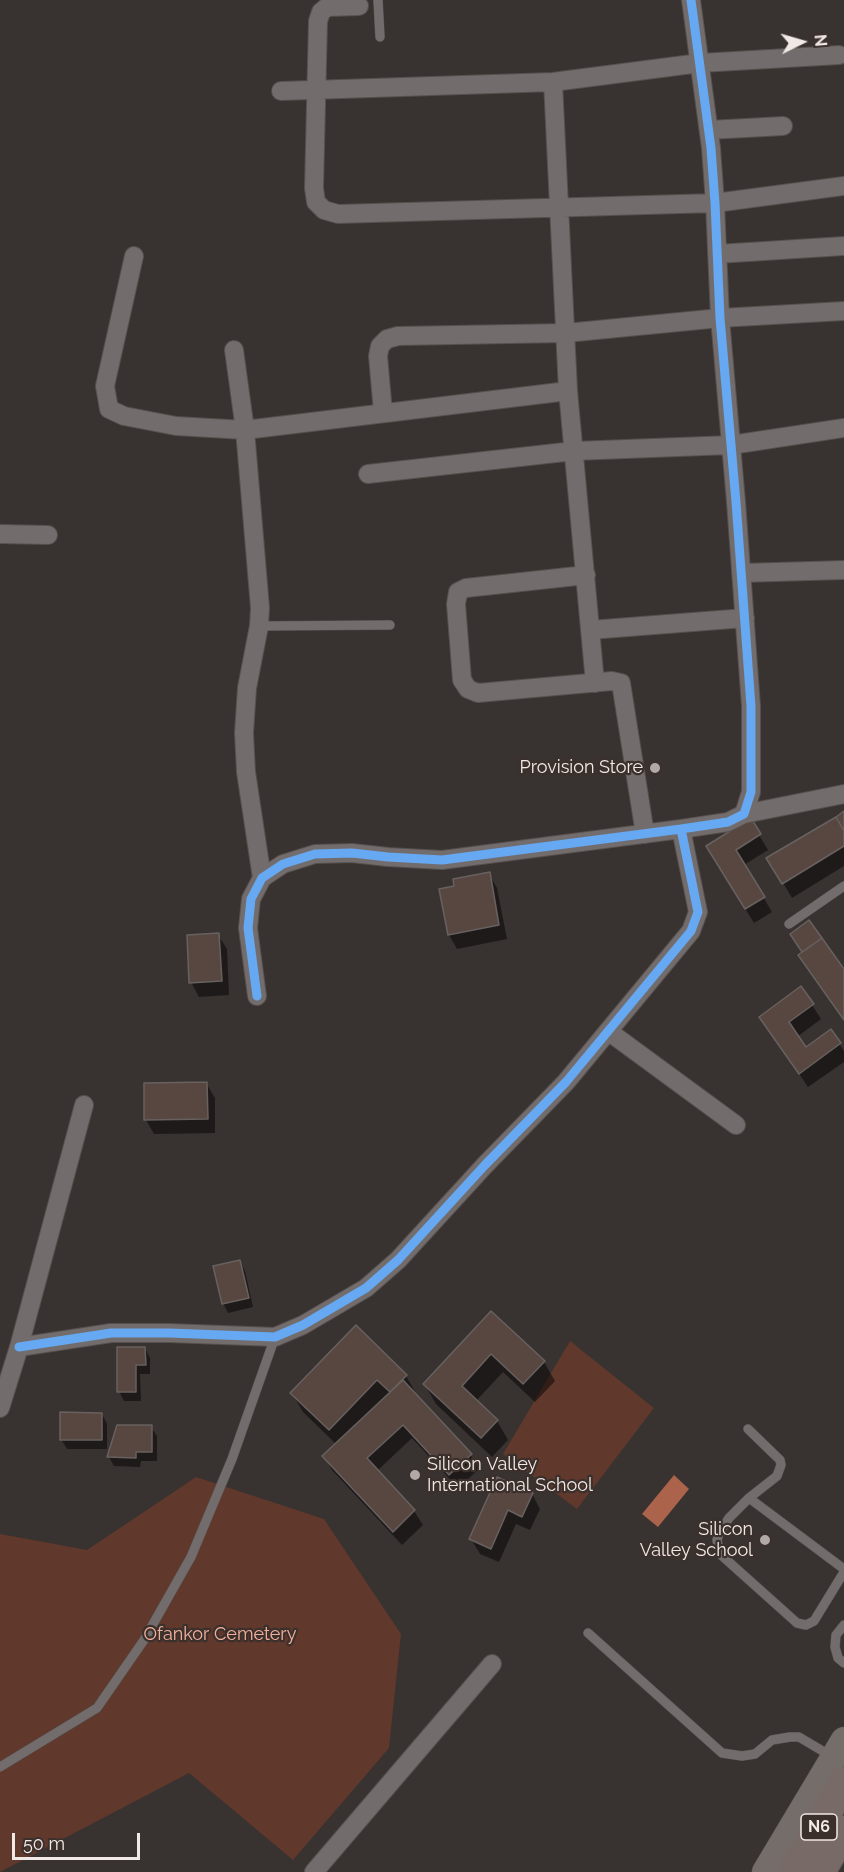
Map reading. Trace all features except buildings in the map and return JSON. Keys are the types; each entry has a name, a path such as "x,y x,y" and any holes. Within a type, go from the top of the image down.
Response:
{"highway":[{"name":"N6","path":"793,1872 840,1760"},
{"name":"N6","path":"820,1872 844,1831"}],"main road":[{"path":"765,1872 840,1760"}],"street":[{"path":"691,0 709,130 720,318 732,445 751,706 751,792 744,814"},
{"path":"359,6 327,8 321,12 318,21 314,188 316,202 324,210 339,214 715,203 844,186"},
{"path":"281,92 553,82 700,63 839,55"},
{"path":"553,82 568,391 595,683"},
{"path":"709,130 783,126"},
{"path":"717,254 844,246"},
{"path":"134,255 105,386 109,409 124,416 176,426 245,430 568,391"},
{"path":"382,412 378,356 380,346 387,339 398,336 566,333 720,318 844,310"},
{"path":"234,350 245,430 259,591 260,626 247,688 244,733 246,772 262,878"},
{"path":"368,474 574,451 732,445 844,428"},
{"path":"0,534 48,535"},
{"path":"741,573 844,570"},
{"path":"586,575 466,588 458,592 456,604 462,680 468,689 478,693 612,681 621,683 624,690 645,834"},
{"path":"591,630 745,618"},
{"path":"256,996 248,928 252,899 262,878 283,864 315,854 352,853 442,860 681,830 728,822 744,814 844,794"},
{"path":"19,1347 111,1333 275,1337 303,1325 366,1288 398,1260 485,1165 566,1082 691,931 698,912 681,830"},
{"path":"608,1031 736,1125"},
{"path":"0,1408 19,1347 84,1105"},
{"path":"314,1872 492,1664"}],"lane":[{"path":"378,0 380,37"},
{"path":"260,626 390,625"},
{"path":"789,924 844,886"},
{"path":"0,1767 97,1708 144,1640 191,1557 232,1459 275,1337"},
{"path":"748,1429 780,1460 781,1466 777,1476 749,1498 729,1518 717,1540 720,1554 797,1623 806,1625 814,1621 844,1571 749,1498"},
{"path":"844,1625 836,1635 835,1647 838,1658 844,1663"},
{"path":"588,1633 722,1753 742,1756 755,1754 772,1740 799,1737 840,1760"}],"green space":[{"path":"570,1341 654,1408 577,1509 503,1454"},
{"name":"Ofankor Cemetery","path":"196,1477 324,1519 401,1634 389,1748 293,1860 189,1773 0,1872 0,1534 87,1550"}],"shaded area":[{"path":"674,1475 689,1489 658,1527 642,1514"}],"cycle path":[{"path":"257,996 248,928 251,899 262,878 283,864 315,854 352,853 442,860 728,822 744,814 751,792 751,706 720,318 711,148 691,0"},
{"path":"19,1347 111,1333 275,1337 303,1325 366,1288 398,1260 485,1165 566,1082 691,931 698,912 681,829"}],"place":[{"name":"Provision Store","path":"655,768"},
{"name":"Silicon Valley International School","path":"415,1475"},
{"name":"Silicon Valley School","path":"765,1540"}]}
